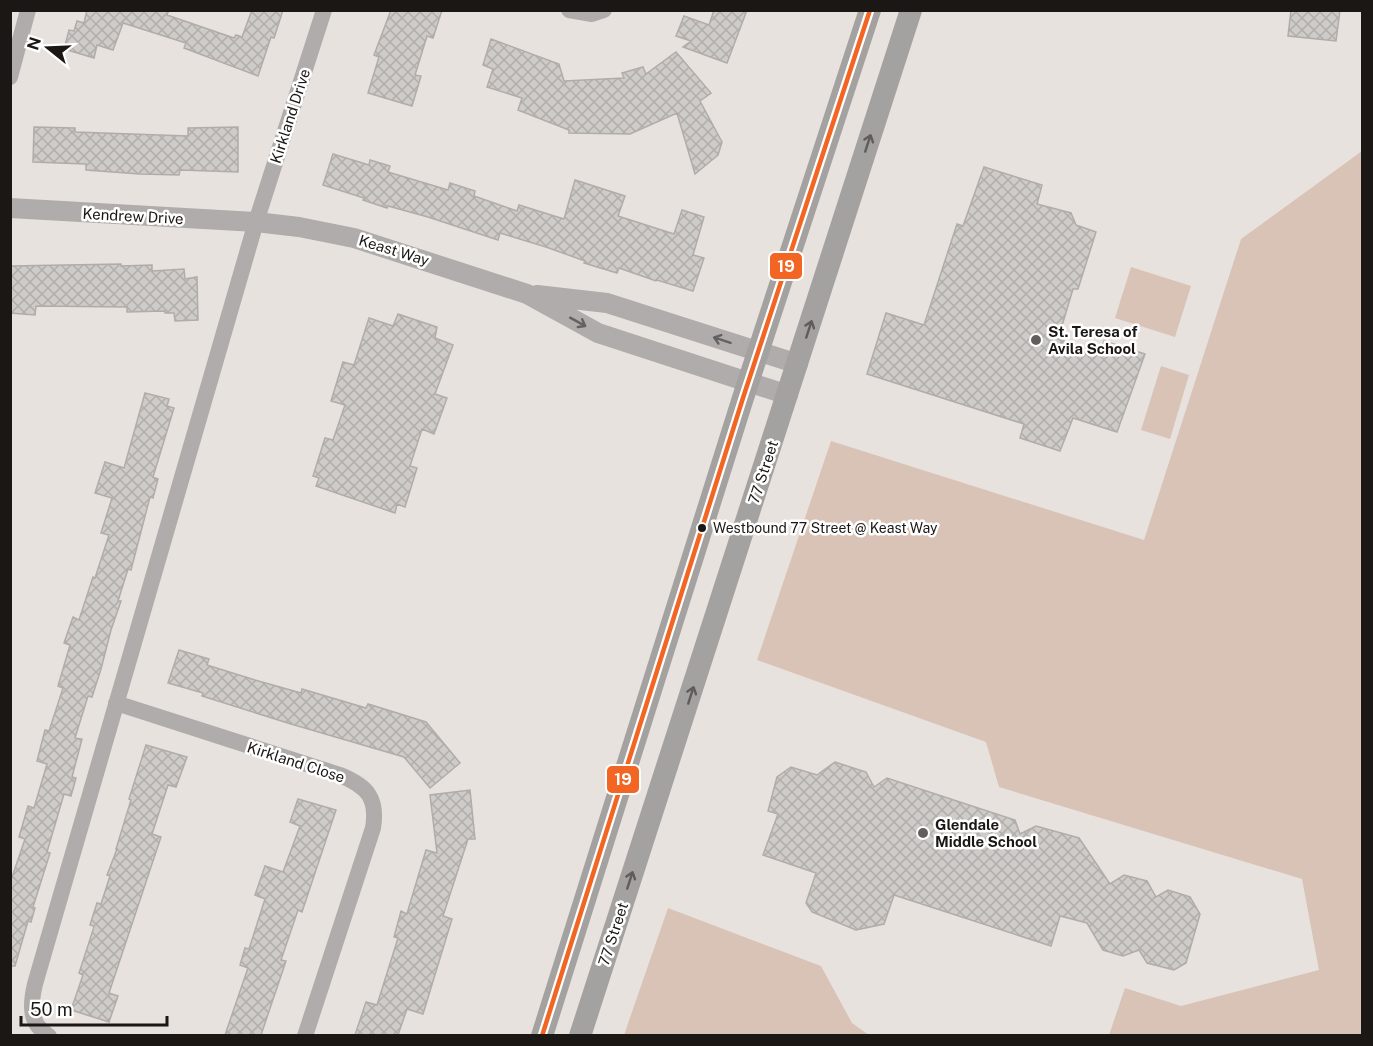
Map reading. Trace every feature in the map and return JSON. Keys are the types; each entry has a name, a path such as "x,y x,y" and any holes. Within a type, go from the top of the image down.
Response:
{"main road":[{"path":"542,1035 748,382 870,10"},
{"name":"77 Street","path":"580,1035 911,10"}],"street":[{"path":"10,77 28,10"},
{"name":"Kirkland Drive","path":"256,222 324,10"},
{"path":"569,10 592,15 604,10"},
{"name":"Kendrew Drive","path":"10,208 256,222"},
{"path":"49,1035 37,1026 31,1008 32,999 256,222"},
{"name":"Keast Way","path":"256,222 317,230 376,243 527,294 598,333 788,395"},
{"name":"Keast Way","path":"527,294 607,303 798,364"},
{"name":"Kirkland Close","path":"116,703 340,775 362,786 374,803 373,828 305,1035"}],"shaded area":[{"path":"1362,151 1361,1036 1109,1035 1125,988 1181,1006 1319,970 1302,879 999,787 986,742 757,660 831,441 1144,540 1241,239"},
{"path":"1131,267 1191,286 1175,337 1115,318"},
{"path":"1161,366 1189,375 1170,439 1141,430"},
{"path":"668,908 821,966 852,1023 869,1035 624,1035"}],"building":[{"path":"87,10 169,10 167,15 234,38 236,35 242,37 252,10 283,10 258,76 184,48 186,43 123,23 113,50 97,45 94,58 64,49 69,30 74,31 77,21 84,23"},
{"path":"391,10 442,10 433,38 427,36 415,75 421,76 412,106 368,93 379,57 374,55"},
{"path":"714,10 747,10 727,63 683,47 691,41 676,36 684,16 709,25"},
{"path":"1291,10 1340,10 1336,41 1288,36"},
{"path":"491,39 559,64 564,81 624,78 622,73 643,67 646,74 676,52 711,93 700,101 722,142 718,155 695,174 677,113 630,134 569,133 569,130 518,110 522,98 487,87 493,69 483,65"},
{"path":"34,127 75,128 75,132 188,136 188,128 238,127 238,172 180,170 179,175 140,174 86,170 86,164 33,162"},
{"path":"333,154 369,165 370,160 390,166 388,172 448,190 450,183 475,191 474,196 517,211 519,205 564,219 575,180 625,196 618,216 674,234 682,210 704,217 693,255 704,258 693,291 619,268 617,273 500,233 498,240 428,217 388,206 387,208 323,185"},
{"path":"984,167 1042,185 1037,204 1071,213 1076,225 1096,232 1078,289 1073,289 1058,339 1099,353 1104,341 1145,354 1117,432 1073,418 1060,451 1020,438 1024,424 867,374 886,313 924,325 957,224 963,226"},
{"path":"121,264 121,266 152,265 152,271 184,269 185,279 197,277 198,320 175,321 174,313 165,313 165,311 127,312 127,307 36,306 35,315 10,313 10,266"},
{"path":"398,314 437,327 435,338 453,345 435,394 447,398 434,434 422,429 410,466 417,468 405,507 397,504 395,513 316,486 319,478 313,476 325,438 333,440 345,405 331,401 343,362 354,365 369,318 393,326"},
{"path":"145,393 169,399 167,406 174,408 153,477 158,479 153,498 150,497 131,570 128,569 118,601 121,601 101,669 92,697 88,696 75,738 82,739 72,777 76,778 71,796 64,794 47,852 50,853 33,907 35,908 31,922 28,921 15,966 10,966 10,883 25,839 19,837 28,806 34,808 47,764 37,761 45,730 49,731 63,688 58,686 70,645 64,643 73,617 79,620 109,535 101,533 112,498 95,493 105,462 124,468"},
{"path":"179,650 209,659 207,665 255,680 301,693 302,689 366,708 368,704 426,722 460,763 430,788 404,757 291,724 168,683"},
{"path":"146,745 187,757 176,787 168,785 152,834 161,837 109,993 118,996 109,1022 71,1010 83,975 79,973 94,926 90,925 97,903 101,904 110,876 107,875 117,849 131,800 129,799"},
{"path":"835,762 866,772 874,787 887,778 1015,820 1020,834 1036,826 1079,838 1110,884 1124,875 1147,881 1156,897 1168,890 1190,897 1200,914 1186,963 1174,970 1147,963 1139,950 1123,956 1103,950 1087,923 1060,916 1051,946 894,895 884,924 856,930 812,912 806,903 816,873 763,855 778,814 768,811 777,777 791,767 817,775"},
{"path":"470,790 475,839 468,839 443,916 452,919 423,1014 407,1009 398,1035 355,1035 366,1002 377,1005 398,938 394,937 401,911 407,914 426,850 437,853 430,795"},
{"path":"298,799 336,810 302,912 298,910 281,960 286,961 261,1035 225,1035 248,968 240,965 245,948 249,949 265,899 255,895 265,866 283,872 300,826 290,822"}],"transit line":[{"name":"19","path":"542,1036 742,401 870,10"}],"place":[{"name":"St. Teresa of Avila School","path":"1036,340"},
{"name":"Westbound 77 Street @ Keast Way","path":"702,528"},
{"name":"Glendale Middle School","path":"923,833"}]}
